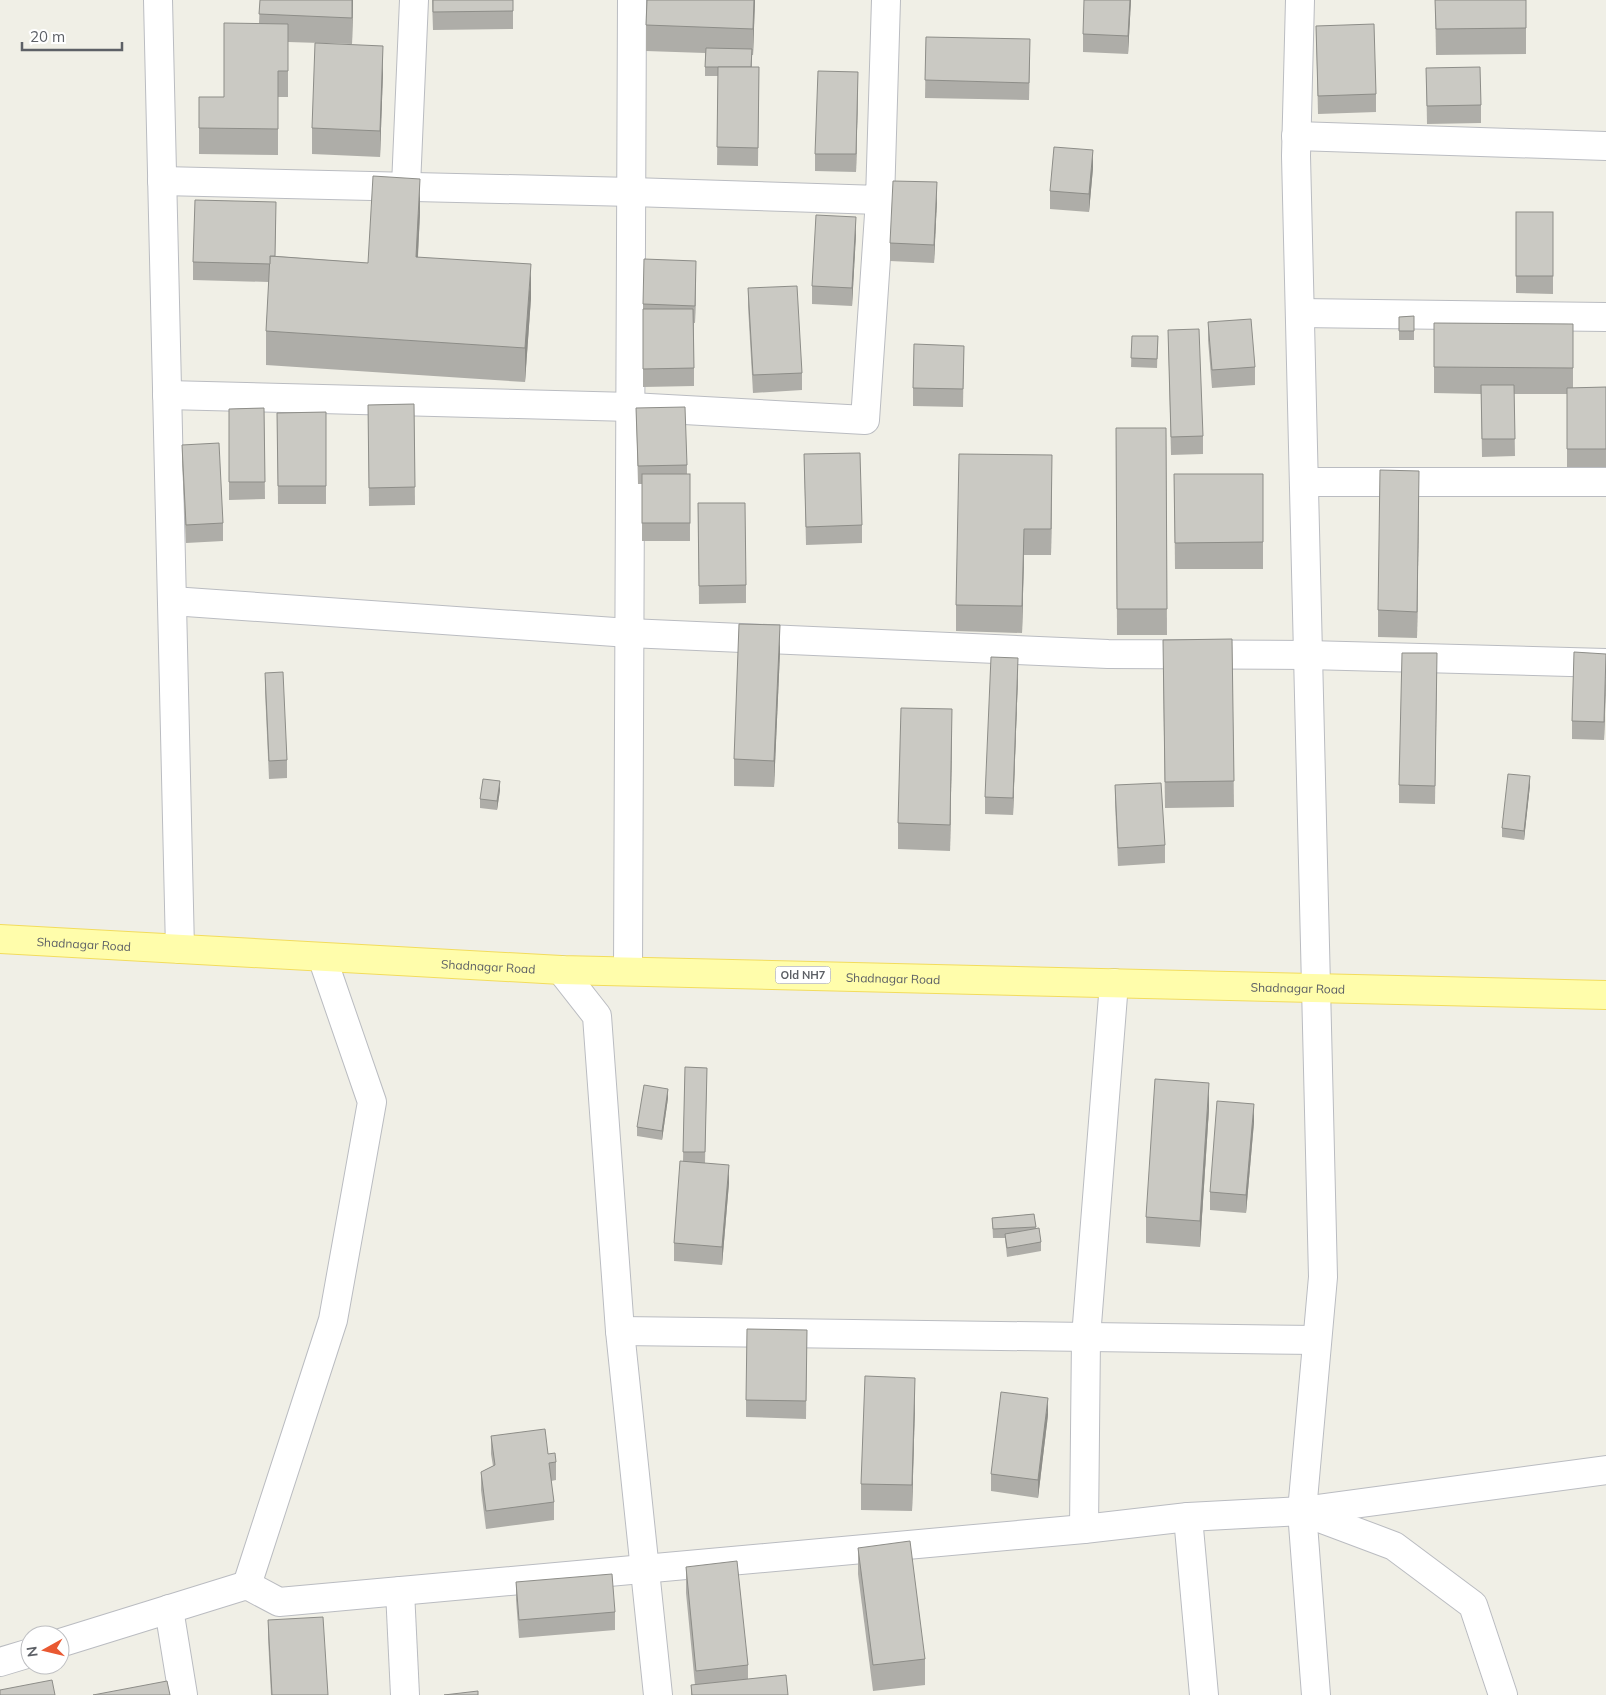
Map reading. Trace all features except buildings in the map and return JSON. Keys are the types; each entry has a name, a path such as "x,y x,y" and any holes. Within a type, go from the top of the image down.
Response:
{"main road":[{"name":"Shadnagar Road","path":"0,939 561,970 1606,994"}],"street":[{"path":"158,0 180,949"},
{"path":"406,186 414,0"},
{"path":"628,971 632,0"},
{"path":"167,395 631,407 866,420 880,200 886,0"},
{"path":"1300,0 1296,136 1323,1277 1302,1512 1316,1695"},
{"path":"1296,136 1606,146"},
{"path":"162,180 880,200"},
{"path":"1300,313 1606,317"},
{"path":"1304,482 1606,482"},
{"path":"172,602 629,633 1108,654 1308,655 1606,663"},
{"path":"247,1585 333,1320 372,1102 322,957"},
{"path":"561,970 597,1016 620,1331 658,1695"},
{"path":"1084,1529 1086,1337 1114,983"},
{"path":"620,1331 1316,1340"},
{"path":"70,1640 247,1585 279,1602 1084,1529 1188,1517 1302,1512 1606,1470"},
{"path":"1302,1512 1394,1546 1473,1605 1503,1695"},
{"path":"1188,1517 1204,1695"},
{"path":"400,1591 405,1695"},
{"path":"169,1609 183,1695"},
{"path":"0,1662 20,1656"}]}
